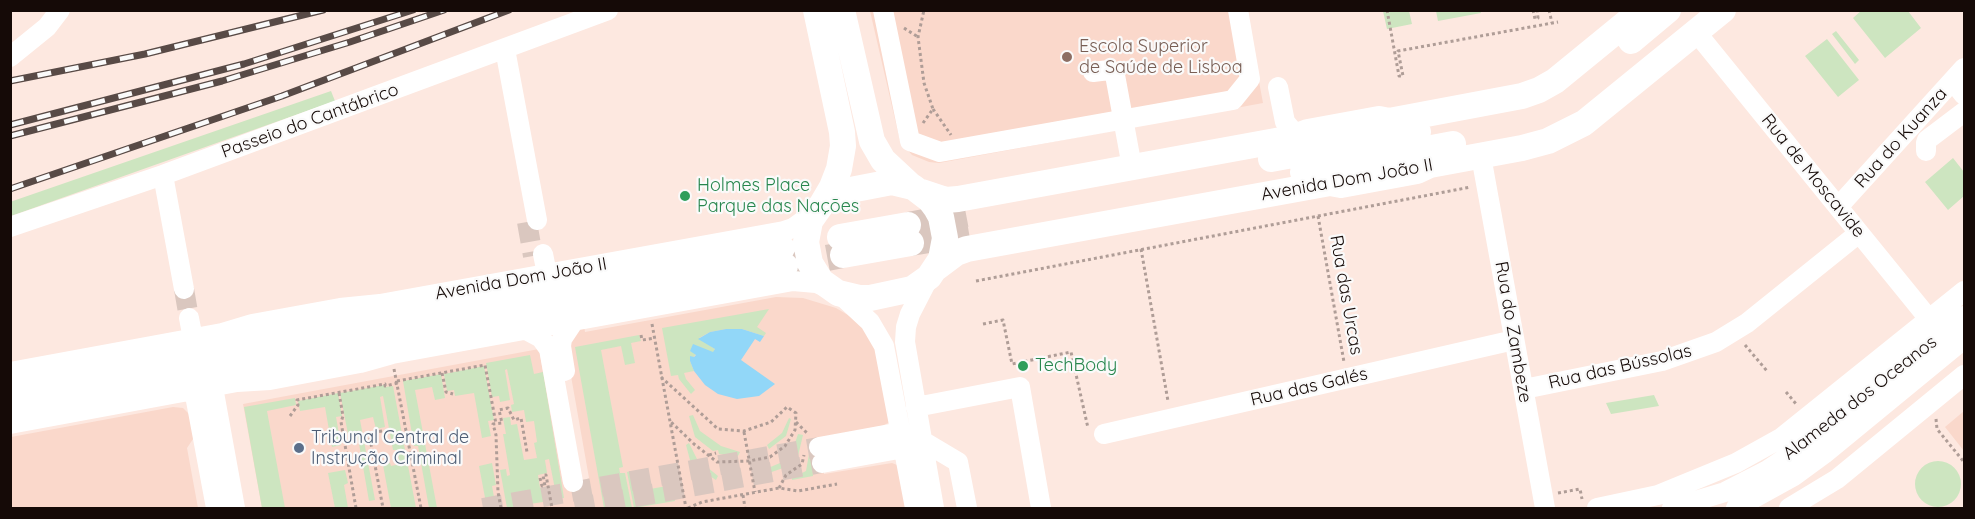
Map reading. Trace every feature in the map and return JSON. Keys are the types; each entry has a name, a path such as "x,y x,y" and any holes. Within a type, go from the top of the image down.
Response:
{"main road":[{"path":"816,10 842,132 842,158 832,187 807,231 807,253 815,272 834,290 859,298 870,298 912,289 932,272 944,249 944,228 936,208 896,174 883,160 872,141 842,10"},
{"path":"819,208 840,192 871,184 892,182 946,200 958,199 1132,167 1292,134 1378,119 1389,121 1530,93 1555,81 1642,10"},
{"name":"Avenida Dom João II","path":"1668,10 1564,94 1536,108 1504,116 1317,150 967,223 1407,153 1519,132 1554,121 1697,21 1723,10"},
{"name":"Avenida Dom João II","path":"932,272 950,256 967,249 1330,183 1364,181 1416,171 1430,165 1535,145 1572,130 1594,115 1697,21"},
{"path":"1292,134 1317,150"},
{"path":"1407,153 1430,165"},
{"path":"842,246 909,234"},
{"name":"Avenida Dom João II","path":"10,388 259,352 784,257"},
{"path":"380,304 348,336 392,354"},
{"name":"Avenida Dom João II","path":"10,407 259,352"}],"street":[{"path":"10,57 47,27 60,10"},
{"name":"Passeio do Cantábrico","path":"10,227 163,175 608,10"},
{"path":"883,10 910,141 940,152 1233,100 1250,79 1238,10"},
{"name":"Rua de Moscavide","path":"1697,21 1838,207 1929,319"},
{"path":"500,51 532,221"},
{"path":"1093,72 1109,70 1115,75 1132,167"},
{"name":"Rua do Kuanza","path":"1838,207 1961,81"},
{"path":"1283,86 1285,122 1292,134"},
{"path":"1926,151 1928,140 1965,112"},
{"name":"Rua do Zambeze","path":"1481,156 1545,508"},
{"path":"163,175 184,289"},
{"name":"Avenida Dom João II","path":"10,372 193,339 252,324 340,308 380,304 784,231 799,224 819,208"},
{"name":"Rua das Bússolas","path":"1524,389 1672,359 1716,342 1734,332 1859,233"},
{"path":"538,255 542,275"},
{"path":"915,508 909,440 916,407 906,357 905,335 918,295 932,272"},
{"name":"Avenida Dom João II","path":"10,424 237,382 270,380 360,363 392,354 793,281 816,283 834,290"},
{"path":"834,290 870,322 884,346 909,440 934,508"},
{"name":"Alameda dos Oceanos","path":"1597,508 1658,495 1736,463 1781,438 1965,291"},
{"name":"Alameda dos Oceanos","path":"1736,508 1756,486 1796,451 1965,316"},
{"path":"189,318 193,339"},
{"path":"526,330 542,338 549,350 579,481 561,346 564,333 574,321"},
{"name":"Avenida Dom João II","path":"222,333 259,352 237,382"},
{"name":"Alameda dos Oceanos","path":"1621,504 1674,508 1725,492 1794,476 1965,339"},
{"name":"Rua das Galés","path":"1104,434 1514,340"},
{"path":"1790,508 1874,450 1965,375"},
{"path":"916,407 1020,387 1041,508"},
{"path":"203,388 216,508"},
{"path":"203,388 235,508"},
{"name":"Alameda dos Oceanos","path":"1756,486 1781,438"},
{"path":"813,452 909,440 957,462 967,508"},
{"path":"1756,486 1825,486"}],"path":[{"path":"924,10 918,37 924,83 933,109 951,135 965,148"},
{"path":"1387,10 1399,76 1402,76 1398,51 1558,22"},
{"path":"1549,10 1552,23"},
{"path":"910,141 933,109"},
{"path":"976,281 1486,184"},
{"name":"Rua das Urcas","path":"1318,216 1347,379"},
{"path":"1142,249 1171,419"},
{"path":"649,307 687,508 702,502 779,488 798,491 837,484"},
{"path":"983,324 1003,320 1012,364 1071,352 1090,437 1104,434"},
{"path":"1734,332 1767,371"},
{"path":"641,335 642,340 655,338"},
{"path":"392,354 421,508"},
{"path":"290,416 298,405 297,399 485,365 496,424"},
{"path":"442,373 446,392 453,394"},
{"path":"661,377 718,429 744,431 771,422 787,407 796,413 795,430 784,446 770,457 750,461 717,462 670,421"},
{"path":"339,392 343,416 341,422 356,508"},
{"path":"501,508 498,492 496,435 493,424 502,423 499,410 508,408 514,420 521,418 527,452"},
{"path":"1936,417 1938,429 1965,462"},
{"path":"779,488 786,475 802,464 813,452 808,434 796,422"},
{"path":"382,431 369,433 383,508"},
{"path":"744,431 755,492"},
{"path":"709,455 716,453"},
{"path":"540,478 542,486 545,486 543,475 546,475 552,508"},
{"path":"743,495 745,508"}],"shaded area":[{"name":"Escola Superior de Saúde de Lisboa","path":"870,11 1246,11 1263,103 939,163 929,162 912,155 900,141"},
{"path":"776,297 803,298 836,308 858,321 876,346 890,422 882,426 818,438 824,474 892,463 897,465 909,508 262,508 243,404 539,349 563,483 585,480 589,478 565,342 584,326 585,332"},
{"path":"173,407 183,408 191,416 195,436 187,448 198,508 11,508 11,437"},
{"path":"1964,411 1964,451 1945,427"}],"green space":[{"path":"1862,10 1908,11 1921,28 1885,58 1853,18"},
{"path":"1383,11 1409,11 1412,24 1387,29"},
{"path":"1436,11 1480,11 1481,13 1438,21"},
{"path":"1836,31 1859,60 1855,64 1832,34"},
{"path":"1827,39 1859,80 1838,97 1805,56"},
{"path":"331,91 335,101 11,216 10,202"},
{"path":"1953,158 1964,172 1964,196 1948,210 1925,182"},
{"path":"769,309 757,327 766,333 764,336 742,329 726,329 710,332 699,338 715,349 713,353 693,345 696,354 690,361 694,371 684,373 695,390 691,394 678,375 671,376 662,328"},
{"path":"639,335 641,341 631,343 635,363 625,365 621,346 601,350 623,467 619,468 620,473 625,473 632,508 604,508 575,347"},
{"path":"530,355 534,374 543,372 564,498 557,499 549,459 545,460 547,473 538,475 540,488 546,487 549,501 530,504 530,508 507,508 500,470 506,469 507,476 510,475 503,434 506,434 503,418 510,417 511,425 517,424 524,460 537,458 534,421 526,422 524,410 512,412 511,405 514,404 507,369 505,370 510,400 500,402 499,396 492,397 486,363"},
{"path":"484,366 494,420 488,421 491,436 482,438 474,393 455,396 454,390 447,391 444,374"},
{"path":"441,374 445,398 435,400 432,387 415,390 437,508 429,508 418,446 414,446 403,381"},
{"path":"384,385 384,387 393,386 416,508 391,508 383,465 400,464 397,450 393,450 383,396 380,397 385,427 376,429 373,417 360,420 375,500 369,501 357,432 348,434 340,393"},
{"path":"338,393 342,416 336,417 341,445 332,447 325,407 300,411 298,401"},
{"path":"1654,395 1659,406 1611,414 1606,403"},
{"path":"295,398 296,405 267,411 285,508 262,508 244,407"},
{"path":"693,415 700,431 721,446 740,452 738,456 719,454 718,450 713,451 695,437 689,416"},
{"path":"789,418 791,419 786,436 769,449 767,445 782,433"},
{"path":"798,434 803,435 798,456 786,467 763,475 761,471 780,463 792,452"},
{"path":"689,443 697,459 718,476 716,480 691,464 686,445"},
{"path":"812,447 813,476 792,480 806,471"},
{"path":"1943,461 1955,467 1960,475 1960,493 1955,501 1947,506 1933,507 1921,501 1916,493 1915,479 1921,467 1929,462"},
{"path":"492,463 496,485 492,486 496,508 487,508 479,466"},
{"path":"345,470 348,483 344,485 348,508 335,508 328,473"},
{"path":"631,471 634,492 672,485 675,501 634,508 627,472"}],"water":[{"path":"742,329 764,336 760,342 755,339 741,360 775,384 759,396 737,399 718,394 705,385 694,371 690,361 690,356 696,355 690,351 693,344 713,352 715,349 698,339 710,332"}],"tunnel":[{"path":"908,225 966,214"},
{"path":"527,222 533,256"},
{"path":"911,243 969,233"},
{"path":"789,265 843,255"},
{"path":"184,289 189,318"},
{"path":"483,508 819,447"},
{"path":"575,508 822,463"}],"railway":[{"path":"10,81 145,54 323,10"},
{"path":"10,125 244,64 413,10"},
{"path":"10,136 222,81 350,42 444,10"},
{"path":"10,189 282,96 509,10"}],"place":[{"name":"Escola Superior de Saúde de Lisboa","path":"1067,57"},
{"name":"Holmes Place Parque das Nações","path":"685,196"},
{"name":"TechBody","path":"1023,366"},
{"name":"Tribunal Central de Instrução Criminal","path":"299,448"}]}
